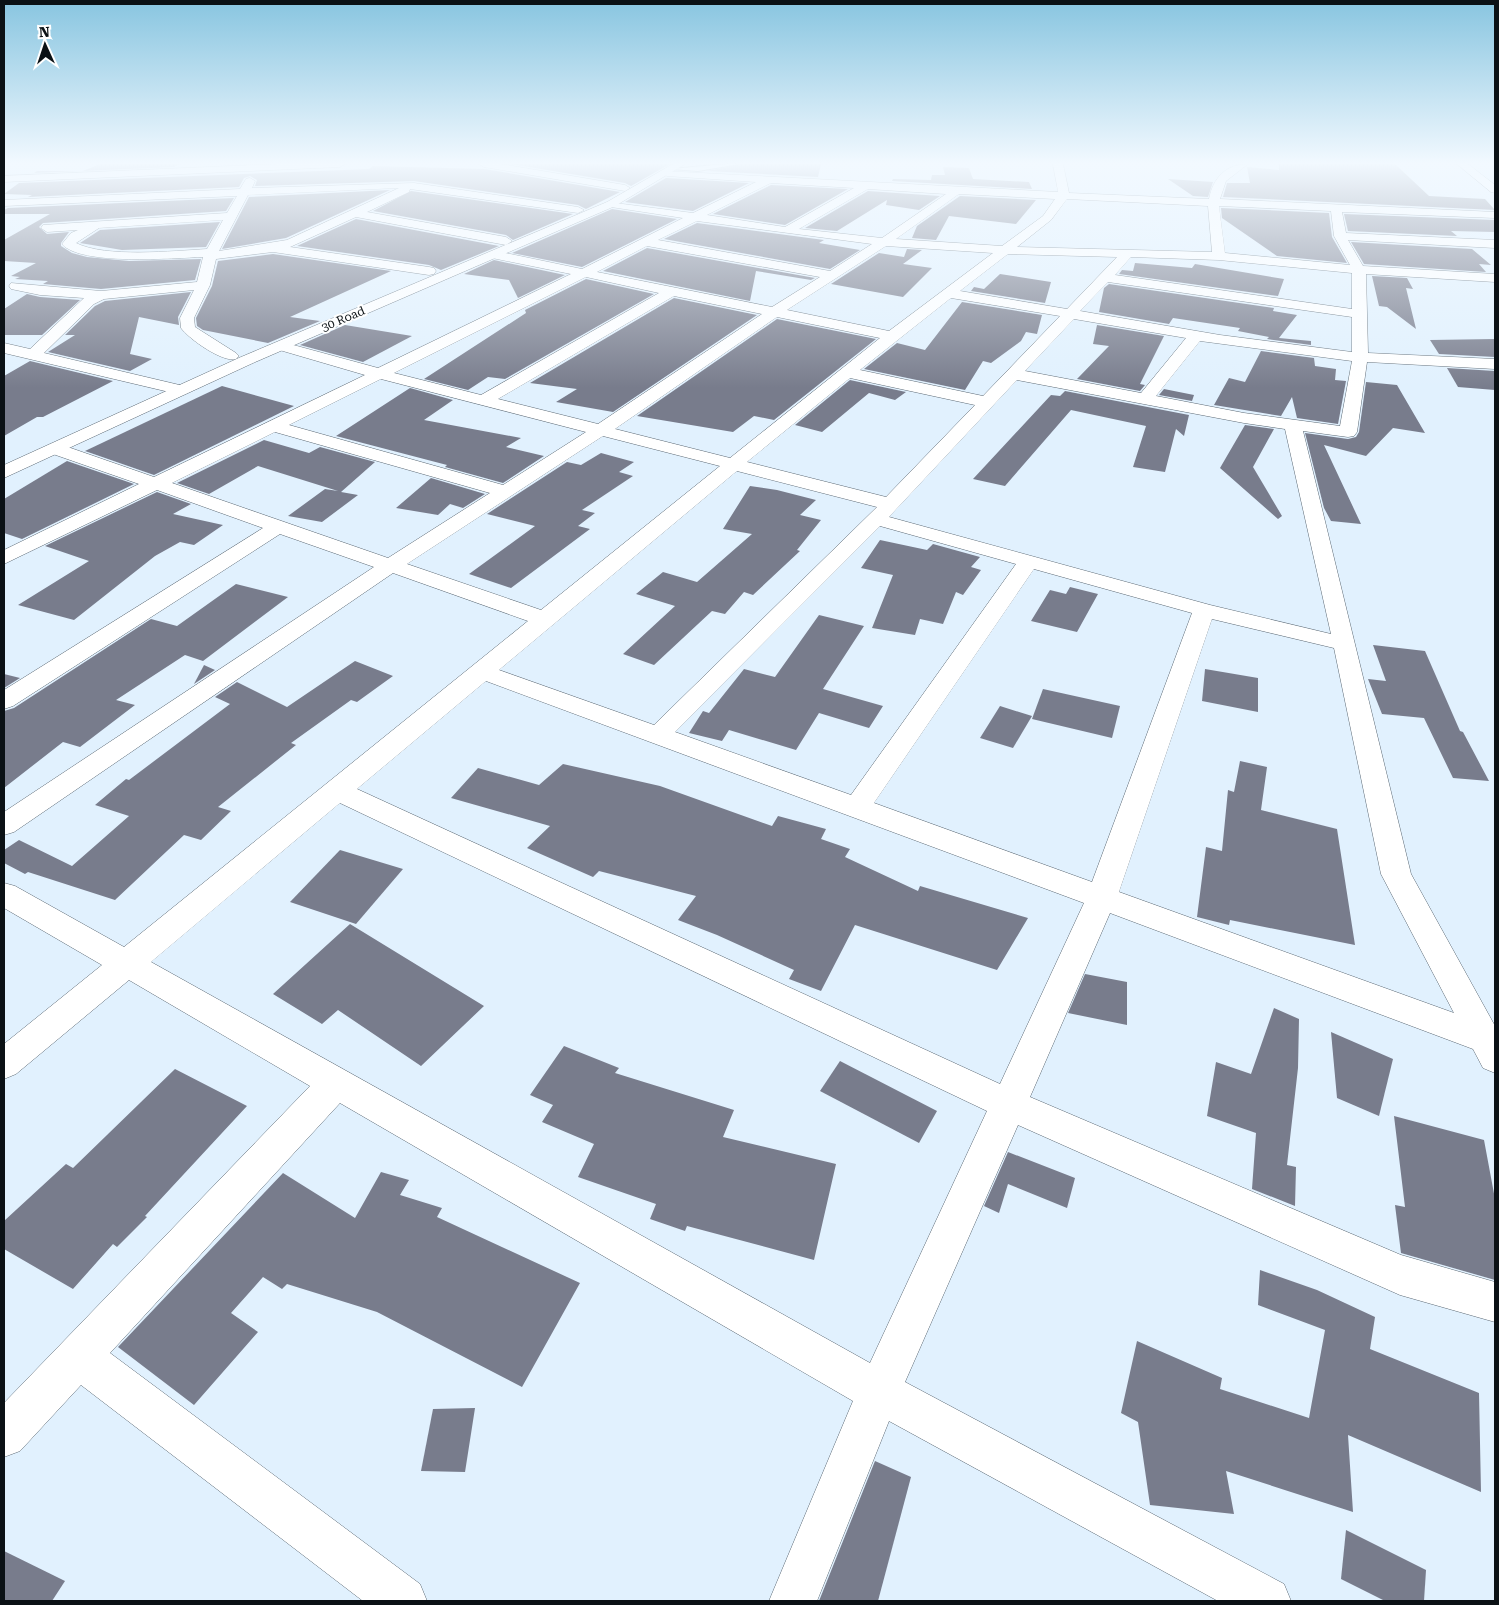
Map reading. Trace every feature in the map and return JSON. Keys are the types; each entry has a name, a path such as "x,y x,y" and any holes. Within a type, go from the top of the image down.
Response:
{"street":[{"path":"72,239 68,244 73,249 110,254 210,255 273,248 300,239"},
{"path":"219,239 210,255 203,286 187,318 188,328 200,338 231,356"},
{"path":"494,239 506,241"},
{"name":"30 Road","path":"30,444 430,271 511,239"},
{"name":"30 Road","path":"4,472 281,346 532,239"},
{"path":"4,558 652,239"},
{"path":"857,239 1002,250 1126,255 1220,256 1359,270 1495,278"},
{"path":"4,825 391,565 601,430 774,312 888,239"},
{"path":"4,1064 735,463 892,336 1018,239"},
{"path":"1217,239 1220,256"},
{"path":"1012,374 1293,425 1348,432 1360,357 1359,270 1342,239"},
{"path":"1396,239 1495,244"},
{"path":"646,242 831,275"},
{"path":"273,248 430,271"},
{"path":"496,255 892,336"},
{"path":"658,735 883,512 1126,255"},
{"path":"1104,277 1360,314"},
{"path":"16,286 40,291 101,294 203,286"},
{"path":"484,400 672,291"},
{"path":"948,292 1196,336 1308,353 1444,364 1495,364"},
{"path":"4,359 28,353 89,301 101,294"},
{"path":"1145,399 1196,336"},
{"path":"281,346 380,374 735,463 1028,562 1204,610 1345,644"},
{"path":"4,348 182,390"},
{"path":"847,372 986,402"},
{"path":"1293,425 1345,644 1396,874 1490,1048"},
{"path":"274,426 506,491"},
{"path":"56,449 546,620"},
{"path":"4,701 279,526"},
{"path":"858,807 1028,562"},
{"path":"793,1601 879,1392 1102,897 1204,610"},
{"path":"483,672 1102,897 1490,1048"},
{"path":"336,792 1008,1104 1400,1275 1495,1302"},
{"path":"4,894 879,1392 1267,1601"},
{"path":"4,1435 336,1084"},
{"path":"78,1356 403,1601"}],"building":[{"path":"64,239 61,246 72,253 87,257 129,261 201,259 195,280 101,289 43,284 48,281 15,279 20,277 11,276 36,263 4,261 4,240"},
{"path":"86,239 211,239 206,247 122,250 80,243"},
{"path":"227,239 281,239 222,249"},
{"path":"313,239 461,239 499,246 441,270 429,265 297,246"},
{"path":"544,239 638,239 582,267 512,253"},
{"path":"664,239 816,239 824,240 819,243 860,250 830,269"},
{"path":"1252,239 1333,239 1347,263 1277,256"},
{"path":"1351,242 1472,249 1491,265 1479,264 1486,272 1364,264"},
{"path":"647,248 815,278 811,280 756,271 750,301 603,271"},
{"path":"907,249 922,250 903,264 932,268 903,297 831,284 879,253 904,257"},
{"path":"273,254 391,271 290,317 320,321 268,343 203,330 197,326 196,318 212,286 218,261"},
{"path":"494,260 565,275 518,298 509,280 464,274"},
{"path":"1135,263 1192,268 1195,264 1284,279 1278,296 1119,274 1122,270 1133,271"},
{"path":"1000,274 1051,282 1045,303 971,291 974,287 984,289"},
{"path":"1372,276 1407,278 1413,289 1406,288 1416,329 1387,307 1379,306"},
{"path":"586,279 654,294 505,379 488,377 468,390 424,379 526,313 525,310"},
{"path":"1109,284 1274,308 1273,311 1297,315 1279,338 1311,341 1311,345 1267,339 1269,337 1238,331 1240,328 1173,318 1169,324 1099,312 1104,288"},
{"path":"191,292 178,317 179,325 139,317 130,354 152,359 130,371 48,352 75,335 65,335 95,306 105,301"},
{"path":"27,294 40,297 80,300 42,335 4,335 4,309"},
{"path":"674,298 757,315 613,412 556,402 577,389 530,383"},
{"path":"962,302 1042,315 1037,334 1026,332 1021,341 991,363 983,361 965,390 864,369 897,343 925,350"},
{"path":"777,319 876,339 774,420 754,416 733,432 637,416"},
{"path":"345,325 412,336 363,362 300,345"},
{"path":"1097,325 1164,336 1140,384 1145,385 1140,391 1077,379 1109,346 1093,344"},
{"path":"1495,339 1495,357 1439,354 1430,340"},
{"path":"1261,351 1314,358 1315,366 1336,369 1335,380 1346,381 1338,424 1297,418 1292,397 1281,416 1214,405 1229,378 1245,382"},
{"path":"30,361 113,381 43,417 37,417 4,436 4,376"},
{"path":"1447,368 1495,371 1495,390 1458,387"},
{"path":"850,380 906,392 895,400 869,393 822,432 795,425"},
{"path":"1366,382 1397,385 1425,433 1393,428 1366,456 1324,445 1361,524 1331,521 1324,508 1305,433 1348,439 1356,437 1359,432"},
{"path":"222,386 294,406 154,475 85,451"},
{"path":"410,388 453,400 424,420 521,438 506,447 544,456 503,483 445,467 447,465 336,436"},
{"path":"1164,389 1194,395 1192,401 1159,395"},
{"path":"1065,391 1189,415 1184,436 1176,429 1165,472 1133,467 1146,426 1071,410 1005,486 973,479 1051,395 1060,396"},
{"path":"1245,425 1274,429 1253,467 1282,516 1278,519 1220,468"},
{"path":"264,440 309,453 320,447 375,462 341,492 358,495 322,522 288,516 325,489 338,491 258,466 209,494 177,483"},
{"path":"601,453 634,462 619,472 633,476 582,510 595,513 578,526 590,529 511,588 469,574 535,526 487,514 567,462 581,465"},
{"path":"67,461 134,484 22,539 4,533 4,499"},
{"path":"431,478 485,494 463,508 450,504 438,515 396,508"},
{"path":"750,486 777,490 816,500 800,515 821,520 797,550 800,551 753,595 744,592 725,614 712,611 654,665 623,654 675,606 636,594 663,572 697,582 752,534 723,529"},
{"path":"157,492 191,504 173,514 223,525 194,545 180,542 155,556 74,620 18,605 89,561 45,546"},
{"path":"880,540 927,550 933,544 980,557 971,567 981,570 963,595 956,592 943,624 920,619 915,635 872,628 893,575 861,568"},
{"path":"236,584 288,597 203,661 185,655 116,700 135,705 80,747 63,742 4,788 4,711 14,708 151,619 177,626"},
{"path":"1070,587 1098,594 1077,632 1031,621 1050,590 1066,594"},
{"path":"819,615 864,626 823,689 883,706 869,728 819,713 796,750 729,730 722,741 689,733 703,711 709,713 744,669 775,677"},
{"path":"1373,645 1425,651 1460,731 1463,732 1489,781 1453,778 1424,718 1382,714 1368,679 1386,681"},
{"path":"355,661 393,676 357,702 351,700 291,743 296,745 218,807 231,811 201,840 184,835 115,900 28,872 25,874 4,863 4,850 19,840 72,866 129,816 95,805 126,779 129,780 230,704 215,697 237,682 287,707"},
{"path":"204,665 215,670 194,684"},
{"path":"1205,669 1258,678 1258,712 1202,701"},
{"path":"4,674 20,678 4,688"},
{"path":"1043,689 1120,706 1112,738 1032,719"},
{"path":"1000,706 1032,716 1013,748 980,738"},
{"path":"1240,761 1267,767 1261,810 1337,829 1355,945 1230,920 1229,925 1197,917 1206,847 1222,851 1228,790 1234,792"},
{"path":"563,764 660,786 772,826 778,816 826,829 821,839 850,849 845,857 918,891 920,886 1028,918 997,970 855,925 821,991 789,979 794,970 717,935 678,920 696,896 599,871 593,877 527,848 550,826 451,798 478,768 539,785"},
{"path":"340,850 403,869 356,924 290,902"},
{"path":"350,924 484,1006 421,1066 338,1010 322,1024 273,994"},
{"path":"1085,974 1127,982 1127,1025 1068,1013"},
{"path":"1274,1008 1299,1019 1298,1068 1287,1165 1296,1167 1295,1206 1252,1189 1256,1133 1207,1116 1216,1062 1251,1074"},
{"path":"1331,1032 1393,1059 1379,1116 1337,1098"},
{"path":"564,1046 619,1068 615,1073 734,1110 723,1137 836,1164 814,1260 687,1226 685,1231 650,1219 656,1204 578,1177 594,1144 542,1122 553,1105 530,1095"},
{"path":"840,1061 937,1111 919,1143 820,1091"},
{"path":"175,1069 247,1106 145,1216 147,1217 117,1247 113,1244 73,1289 4,1249 4,1221 66,1164 73,1168"},
{"path":"1394,1116 1484,1140 1495,1199 1495,1280 1401,1253 1395,1205 1405,1207"},
{"path":"1008,1152 1075,1178 1067,1208 1008,1184 999,1213 984,1206"},
{"path":"381,1172 409,1180 400,1195 442,1208 437,1217 580,1283 522,1387 377,1312 287,1284 282,1289 263,1277 231,1313 258,1332 194,1405 118,1347 283,1173 355,1218"},
{"path":"1260,1270 1317,1290 1375,1317 1370,1349 1479,1393 1481,1492 1348,1435 1353,1512 1226,1471 1234,1514 1150,1505 1138,1422 1121,1413 1137,1341 1222,1378 1220,1389 1309,1418 1325,1330 1258,1305"},
{"path":"475,1408 465,1472 421,1471 433,1409"},
{"path":"875,1461 911,1477 878,1601 819,1601"},
{"path":"1346,1530 1426,1570 1424,1601 1385,1601 1341,1579"},
{"path":"4,1551 65,1581 52,1601 4,1601"}]}
